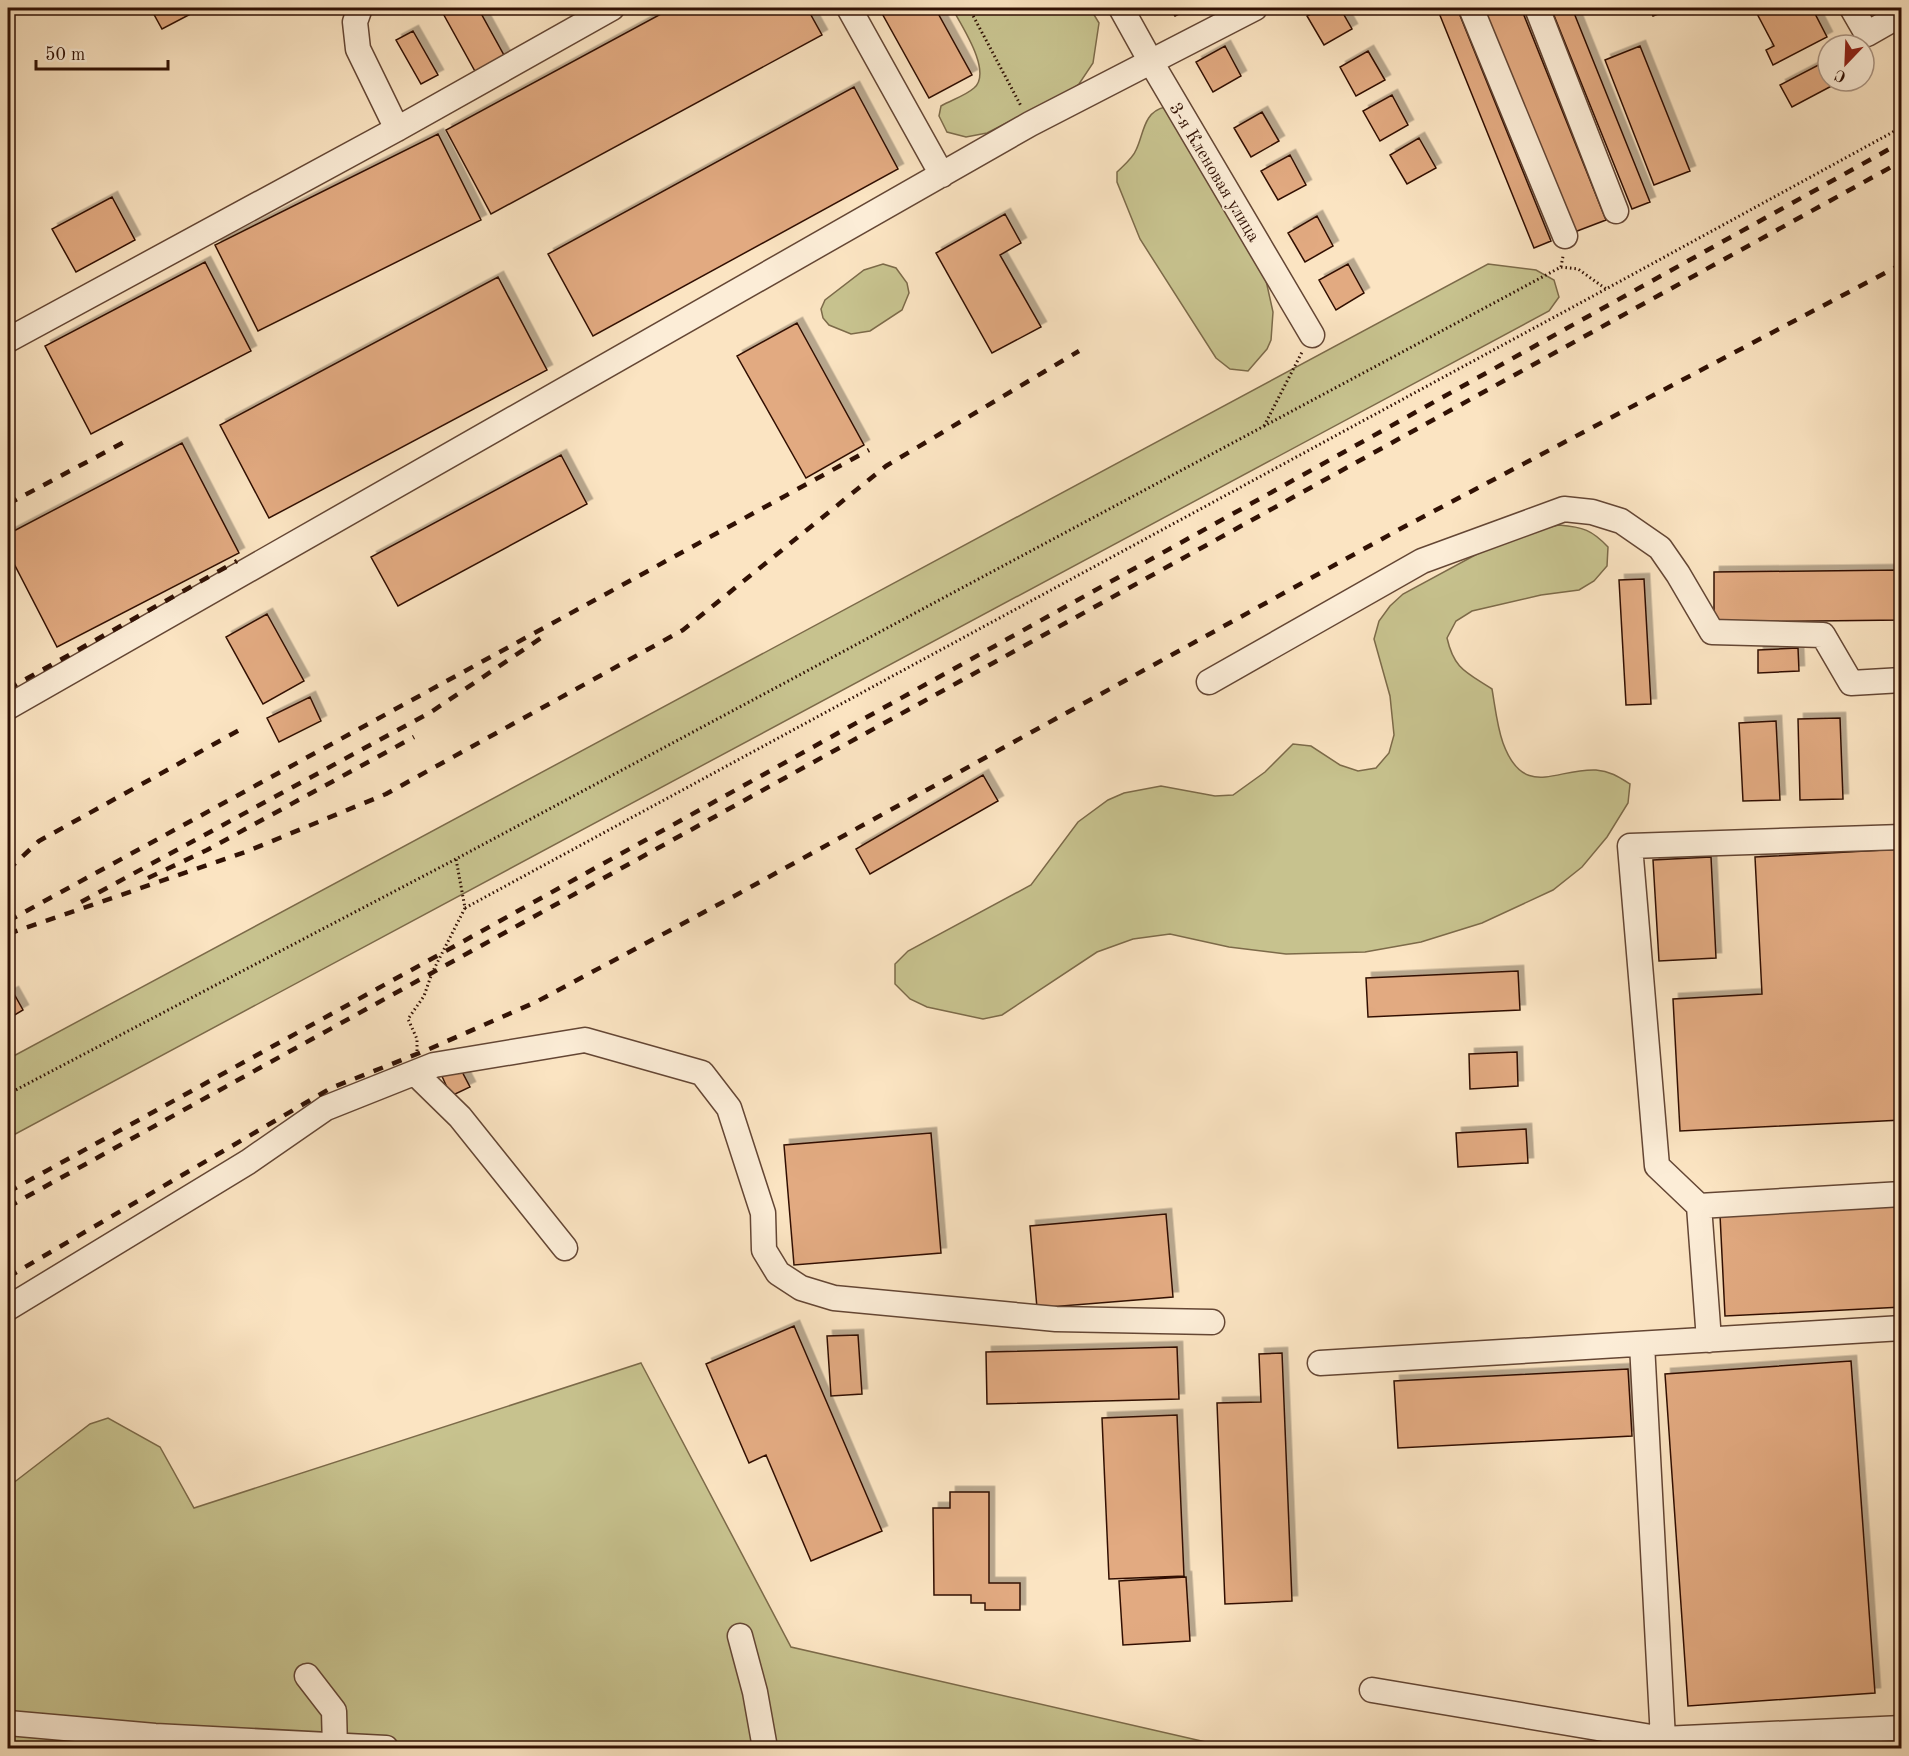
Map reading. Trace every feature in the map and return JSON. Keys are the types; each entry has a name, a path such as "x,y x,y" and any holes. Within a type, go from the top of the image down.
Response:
{"street":[{"path":"360,8 355,22 358,49 397,129"},
{"path":"8,340 397,129 612,8"},
{"path":"849,8 942,175"},
{"name":"3-я Кленовая улица","path":"1121,8 1151,63 1312,335"},
{"path":"8,707 1030,124 1255,8"},
{"path":"1471,8 1564,236"},
{"path":"1537,8 1616,211"},
{"path":"1852,8 1867,34 1902,14"},
{"path":"1209,682 1422,561 1563,509 1592,512 1621,521 1660,548 1712,632 1823,635 1851,682 1902,680"},
{"path":"1709,1340 1699,1206 1658,1166 1630,846 1902,837"},
{"path":"8,1308 248,1162 326,1108 434,1065 585,1040 702,1073 729,1108 763,1213 764,1250 778,1273 801,1288 834,1298 1056,1319 1212,1322"},
{"path":"416,1073 460,1117 565,1248"},
{"path":"1699,1206 1902,1194"},
{"path":"1320,1363 1902,1328"},
{"path":"1642,1344 1663,1739"},
{"path":"740,1636 755,1692 765,1749"},
{"path":"307,1676 334,1711 335,1747"},
{"path":"1372,1690 1663,1739 1902,1728"},
{"path":"8,1723 155,1742 386,1749"}],"path":[{"path":"969,8 1030,124"},
{"path":"465,908 1902,127"},
{"path":"1561,267 1564,236"},
{"path":"8,1094 456,860 1561,267 1578,269 1606,289"},
{"path":"1263,427 1312,335"},
{"path":"416,1073 417,1039 408,1018 424,996 432,973 465,908 465,898 456,860"}],"shaded area":[{"path":"952,8 1090,8 1099,23 1093,63 1079,84 1071,90 987,133 966,137 947,132 939,116 941,106 974,88 979,81 980,71 974,48"},
{"path":"1165,107 1265,276 1273,312 1271,340 1267,349 1248,371 1230,369 1216,358 1140,239 1117,182 1117,172 1135,153 1148,119"},
{"path":"883,264 896,268 907,283 909,293 902,310 870,331 851,334 829,325 823,318 821,309 825,300 864,270"},
{"path":"1488,264 1536,270 1554,280 1559,297 1549,311 8,1138 8,1059"},
{"path":"1559,525 1586,530 1608,547 1607,566 1594,581 1579,590 1541,595 1472,611 1456,621 1447,638 1453,657 1462,669 1492,689 1503,743 1511,760 1521,771 1531,776 1542,777 1596,770 1610,773 1630,784 1628,803 1607,837 1582,867 1553,890 1482,923 1421,942 1365,952 1286,954 1229,947 1170,934 1133,939 1097,952 1002,1015 983,1019 927,1007 910,999 895,984 895,964 908,951 1031,885 1078,822 1108,800 1124,793 1161,786 1215,796 1233,795 1265,772 1293,744 1311,746 1340,765 1358,771 1376,768 1389,753 1394,735 1390,696 1374,639 1379,621 1390,606 1403,594 1503,540 1521,533"},
{"path":"641,1363 791,1647 1232,1748 8,1748 8,1487 90,1424 108,1418 160,1447 194,1508"}],"building":[{"path":"202,8 162,29 151,9"},
{"path":"440,8 478,8 505,57 476,73"},
{"path":"672,8 807,8 822,35 491,214 446,130"},
{"path":"879,8 935,8 972,75 929,98"},
{"path":"1170,8 1191,8 1175,16"},
{"path":"1322,8 1340,8 1352,29 1324,45 1307,16"},
{"path":"1437,8 1457,8 1551,241 1534,248"},
{"path":"1482,8 1521,8 1606,220 1572,233"},
{"path":"1551,8 1572,8 1650,202 1632,209"},
{"path":"1649,8 1673,8 1653,16"},
{"path":"1754,8 1812,8 1825,33 1816,33 1816,43 1773,65 1766,50 1774,46"},
{"path":"413,31 438,75 421,84 396,40"},
{"path":"1225,46 1241,76 1213,92 1196,62"},
{"path":"1640,46 1690,171 1654,185 1605,60"},
{"path":"1368,51 1385,80 1356,96 1340,67"},
{"path":"1816,66 1816,93 1818,93 1792,107 1780,85"},
{"path":"854,87 898,169 593,336 548,254"},
{"path":"1392,95 1408,125 1380,141 1363,111"},
{"path":"1262,112 1279,141 1251,157 1234,128"},
{"path":"438,134 481,220 258,331 215,245"},
{"path":"1419,138 1436,168 1407,184 1390,155"},
{"path":"1290,155 1306,185 1278,200 1261,171"},
{"path":"112,197 135,240 76,272 52,229"},
{"path":"1005,214 1021,243 1000,255 1041,327 992,353 936,253"},
{"path":"1317,216 1333,246 1305,262 1288,233"},
{"path":"205,262 251,351 91,434 45,346"},
{"path":"1348,264 1364,293 1336,310 1319,280"},
{"path":"498,277 547,370 269,518 220,425"},
{"path":"797,323 864,445 806,478 737,356"},
{"path":"182,443 239,553 57,647 8,552 8,534"},
{"path":"561,455 587,504 398,606 371,557"},
{"path":"1902,570 1902,620 1714,622 1714,572"},
{"path":"1644,579 1651,704 1626,705 1619,580"},
{"path":"267,614 304,681 263,704 226,637"},
{"path":"1798,648 1799,671 1758,673 1758,650"},
{"path":"310,697 321,721 279,742 267,718"},
{"path":"1840,718 1843,799 1800,800 1798,719"},
{"path":"1776,721 1780,800 1743,801 1739,723"},
{"path":"983,775 998,801 870,874 856,849"},
{"path":"1902,849 1902,1120 1680,1131 1673,999 1762,994 1755,857"},
{"path":"1711,857 1716,958 1659,961 1653,860"},
{"path":"1518,971 1520,1010 1368,1017 1366,978"},
{"path":"13,992 23,1010 8,1019 8,995"},
{"path":"1517,1052 1518,1086 1470,1089 1469,1054"},
{"path":"458,1064 470,1087 451,1096 440,1072"},
{"path":"1526,1129 1528,1163 1458,1167 1456,1133"},
{"path":"931,1133 941,1253 794,1265 784,1145"},
{"path":"1902,1205 1902,1307 1725,1316 1720,1215"},
{"path":"1166,1214 1173,1297 1037,1308 1030,1226"},
{"path":"794,1326 882,1531 811,1561 766,1455 749,1463 706,1364"},
{"path":"858,1335 862,1394 831,1396 827,1336"},
{"path":"1177,1347 1179,1399 987,1404 986,1352"},
{"path":"1282,1353 1292,1601 1225,1604 1217,1403 1261,1402 1259,1354"},
{"path":"1851,1361 1875,1693 1688,1706 1665,1374"},
{"path":"1628,1369 1632,1436 1398,1448 1394,1381"},
{"path":"1177,1415 1184,1576 1109,1579 1102,1418"},
{"path":"950,1492 989,1492 989,1583 1020,1583 1020,1610 985,1610 985,1603 971,1603 971,1595 934,1595 933,1508 950,1508"},
{"path":"1186,1577 1190,1641 1123,1645 1119,1581"}],"railway":[{"path":"8,1192 1902,142"},
{"path":"8,1207 1902,161"},
{"path":"8,1277 331,1088 427,1050 536,1002 738,894 1400,529 1902,264"},
{"path":"8,934 248,851 386,794 683,630 886,466 1079,351"},
{"path":"8,504 128,440"},
{"path":"8,921 869,450"},
{"path":"8,689 237,561"},
{"path":"81,902 431,712 544,636"},
{"path":"8,870 39,841 243,728"},
{"path":"148,878 207,850 414,737"}]}
